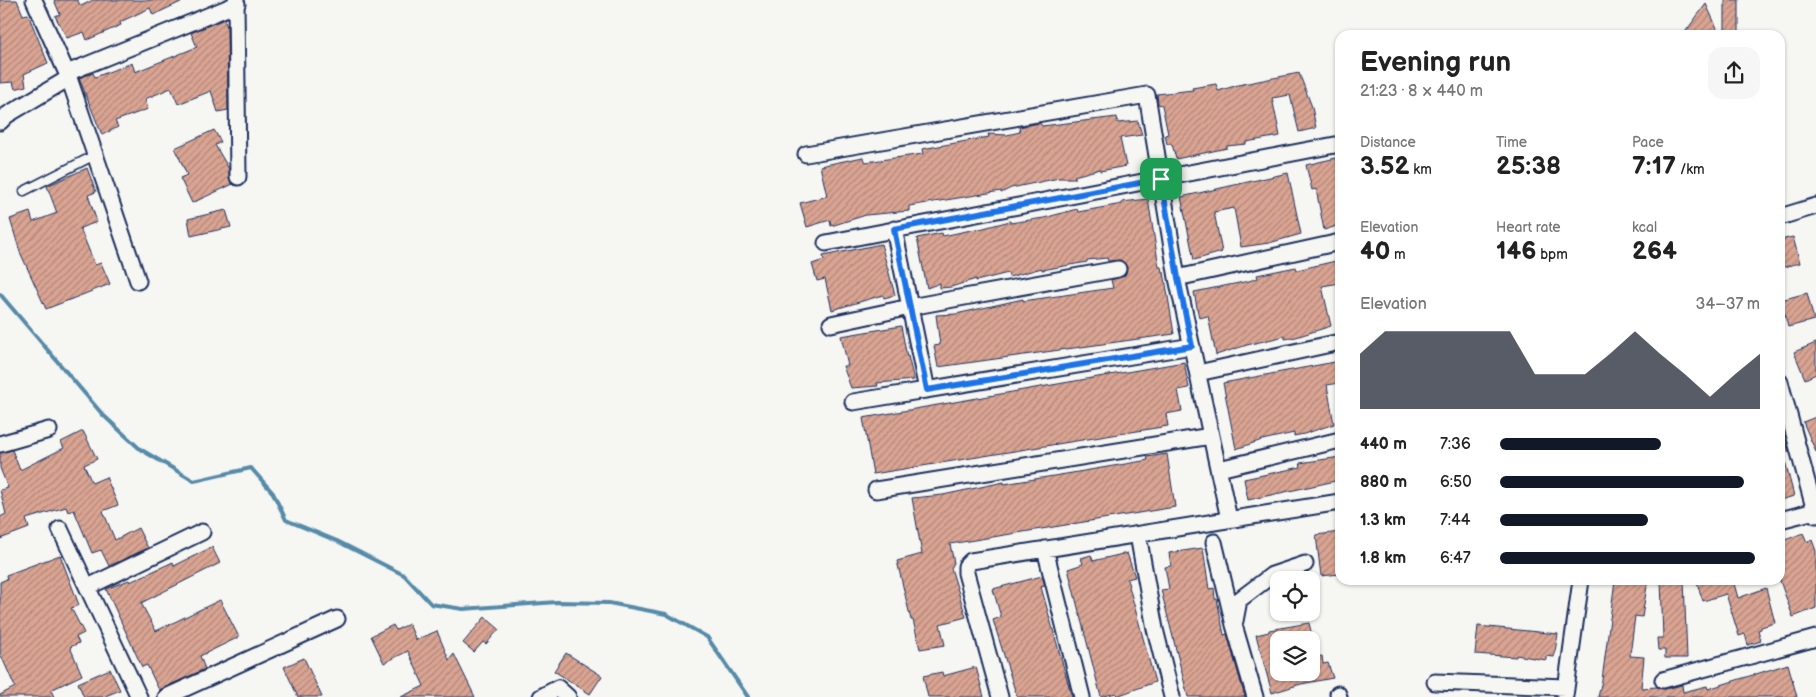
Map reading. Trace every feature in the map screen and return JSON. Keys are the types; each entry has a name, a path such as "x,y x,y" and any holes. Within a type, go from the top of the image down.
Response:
{"street":[{"path":"34,0 68,76 138,281"},
{"path":"0,122 7,115 68,76 236,2 238,177"},
{"path":"806,154 1147,95 1178,278 1229,520"},
{"path":"826,243 1335,145"},
{"path":"1785,215 1816,206"},
{"path":"894,229 927,390"},
{"path":"1178,278 1335,243"},
{"path":"831,324 910,307 1118,269"},
{"path":"1198,373 1335,343"},
{"path":"853,402 1192,346"},
{"path":"1785,401 1815,513 1785,519"},
{"path":"0,444 50,430"},
{"path":"876,490 1211,436"},
{"path":"1218,469 1335,441"},
{"path":"1000,697 966,566 971,561 1335,503"},
{"path":"60,529 139,697"},
{"path":"88,587 202,532"},
{"path":"1138,534 1155,629 1172,697"},
{"path":"1214,542 1234,625 1255,697"},
{"path":"1044,549 1082,697"},
{"path":"1234,625 1239,600 1272,575 1305,564"},
{"path":"1435,682 1565,692 1580,585"},
{"path":"166,697 337,619"},
{"path":"1663,680 1816,638"},
{"path":"541,697 558,688 568,697"}],"lane":[{"path":"24,191 95,155"}],"building":[{"path":"0,0 17,0 23,15 28,14 48,63 24,74 26,86 15,89 13,82 0,83"},
{"path":"54,0 77,0 81,6 93,0 185,0 153,15 150,8 120,22 121,25 87,40 84,32 67,38 55,16 60,14"},
{"path":"1725,0 1739,0 1739,30 1725,30"},
{"path":"1706,4 1717,28 1716,30 1687,30"},
{"path":"224,19 227,27 228,110 218,112 211,91 178,104 171,88 145,99 148,109 115,121 118,127 102,135 79,78 93,73 95,77 132,63 135,72 197,47 191,33"},
{"path":"1299,73 1312,107 1316,128 1299,132 1290,95 1272,98 1280,136 1246,142 1246,144 1227,146 1227,148 1176,159 1172,144 1167,144 1165,135 1168,134 1162,105 1158,104 1157,94 1193,90 1192,88 1216,84 1218,91 1238,85"},
{"path":"1117,117 1118,123 1138,121 1142,135 1120,138 1126,166 1100,171 1100,169 1074,176 1076,178 1059,178 1011,188 1001,193 1001,191 909,206 909,211 866,215 831,226 830,220 807,227 800,203 827,196 820,166 863,157 866,162 923,154 922,149 989,137 988,134 1007,135 1020,132 1019,127 1040,123 1042,126"},
{"path":"214,130 221,142 215,145 229,169 229,178 233,184 192,203 180,178 187,175 175,148"},
{"path":"1335,158 1335,227 1324,230 1316,189 1312,190 1306,165"},
{"path":"87,168 96,192 88,195 97,222 80,228 95,265 101,263 110,284 46,309 20,252 10,219 30,212 33,222 57,213 47,186"},
{"path":"1288,173 1301,234 1269,243 1241,247 1234,208 1214,212 1222,252 1194,260 1181,197"},
{"path":"1148,199 1159,267 1164,272 1174,334 938,367 934,346 940,345 936,315 956,314 1023,299 1023,301 1113,288 1111,280 1124,276 1127,268 1121,260 1108,261 1107,258 1087,260 1087,262 1042,270 1042,268 1009,277 1008,273 976,281 976,279 951,287 940,288 940,283 927,288 917,238 942,233 943,236 1010,221 1010,223 1044,218 1077,209 1078,212 1122,204 1122,202"},
{"path":"226,210 231,227 191,236 188,219"},
{"path":"1793,237 1800,263 1785,267 1785,239"},
{"path":"881,244 895,295 884,298 883,295 832,310 825,279 817,281 812,264 824,260 823,256"},
{"path":"1335,261 1335,284 1322,286 1331,326 1296,337 1285,339 1285,336 1247,345 1216,355 1208,316 1199,318 1194,292 1249,281 1258,278 1257,275 1296,267 1297,270"},
{"path":"1807,293 1814,320 1788,327 1785,315 1785,299"},
{"path":"901,326 914,380 877,383 878,386 851,388 843,366 848,366 841,336"},
{"path":"1816,343 1816,374 1805,379 1794,352"},
{"path":"1184,362 1189,388 1178,390 1182,411 1166,414 1168,426 873,474 863,418"},
{"path":"1335,362 1335,384 1327,385 1334,424 1304,434 1294,436 1294,433 1262,440 1236,449 1223,383"},
{"path":"1816,417 1816,452 1803,422"},
{"path":"83,431 97,459 84,465 92,483 106,477 118,505 103,511 115,540 138,528 148,548 109,566 101,550 92,553 74,510 68,512 66,507 26,519 29,528 0,539 0,517 6,514 0,490 8,488 0,468 0,453 12,450 20,470 64,448 61,442"},
{"path":"1785,438 1789,452 1785,453"},
{"path":"1167,454 1175,507 950,544 954,563 951,568 966,617 940,624 945,645 920,649 897,561 922,554 912,498 943,495 1004,482 1004,484 1143,461 1148,460 1147,457"},
{"path":"1335,458 1335,481 1248,500 1244,479 1301,467 1300,463"},
{"path":"1785,461 1794,496 1785,499"},
{"path":"1335,533 1335,575 1321,576 1316,535"},
{"path":"1803,533 1807,542 1812,540 1816,551 1816,608 1793,617 1781,585 1785,585 1785,540"},
{"path":"212,547 220,563 141,603 156,631 220,600 239,637 200,656 205,669 159,690 147,665 142,667 106,589 129,580 130,582 173,562 174,566"},
{"path":"1203,548 1209,589 1214,588 1224,635 1227,634 1245,697 1188,697 1161,590 1169,589 1165,567 1171,566 1169,553"},
{"path":"1127,553 1135,577 1127,579 1155,682 1117,696 1116,693 1101,697 1068,569 1083,564 1081,558 1091,555 1093,561"},
{"path":"60,555 79,605 71,608 84,633 76,637 79,643 70,647 82,675 51,690 54,697 0,697 0,695 15,687 0,653 0,582 7,579 6,575"},
{"path":"1042,576 1045,586 1041,587 1072,697 1017,697 993,620 1001,617 993,589"},
{"path":"1614,585 1647,585 1642,617 1635,616 1630,656 1644,657 1641,688 1657,687 1665,689 1682,685 1683,692 1707,686 1708,689 1788,664 1797,697 1598,697 1602,680"},
{"path":"1661,585 1684,585 1687,658 1665,658 1665,650 1658,650 1657,638 1663,638"},
{"path":"1698,585 1734,585 1738,598 1766,588 1775,623 1761,627 1758,630 1761,641 1748,645 1745,634 1739,636 1726,594 1703,601"},
{"path":"485,617 499,629 486,644 483,642 474,652 463,643"},
{"path":"1309,623 1311,631 1270,631 1270,681 1317,681 1272,693 1256,635 1269,632 1269,630"},
{"path":"409,624 416,640 437,631 449,660 454,654 475,697 401,697 424,686 408,651 384,663 371,636 393,625 396,630"},
{"path":"1478,626 1558,634 1554,657 1546,656 1546,660 1516,655 1516,657 1475,654"},
{"path":"566,653 602,676 590,694 554,671"},
{"path":"1320,656 1322,656 1323,664 1328,663 1333,678 1320,680"},
{"path":"304,658 322,697 298,697 284,667"},
{"path":"976,667 984,697 928,697 923,676 942,672 943,676"},
{"path":"110,669 120,690 103,697 84,697 78,683"}],"waterway":[{"path":"0,294 103,415 140,449 194,481 251,468 273,493 286,520 337,541 404,575 431,604 463,609 557,602 609,603 666,614 707,637 748,697"}],"route":[{"path":"1161,179 1192,346 927,390 894,229 1161,179"}]}
